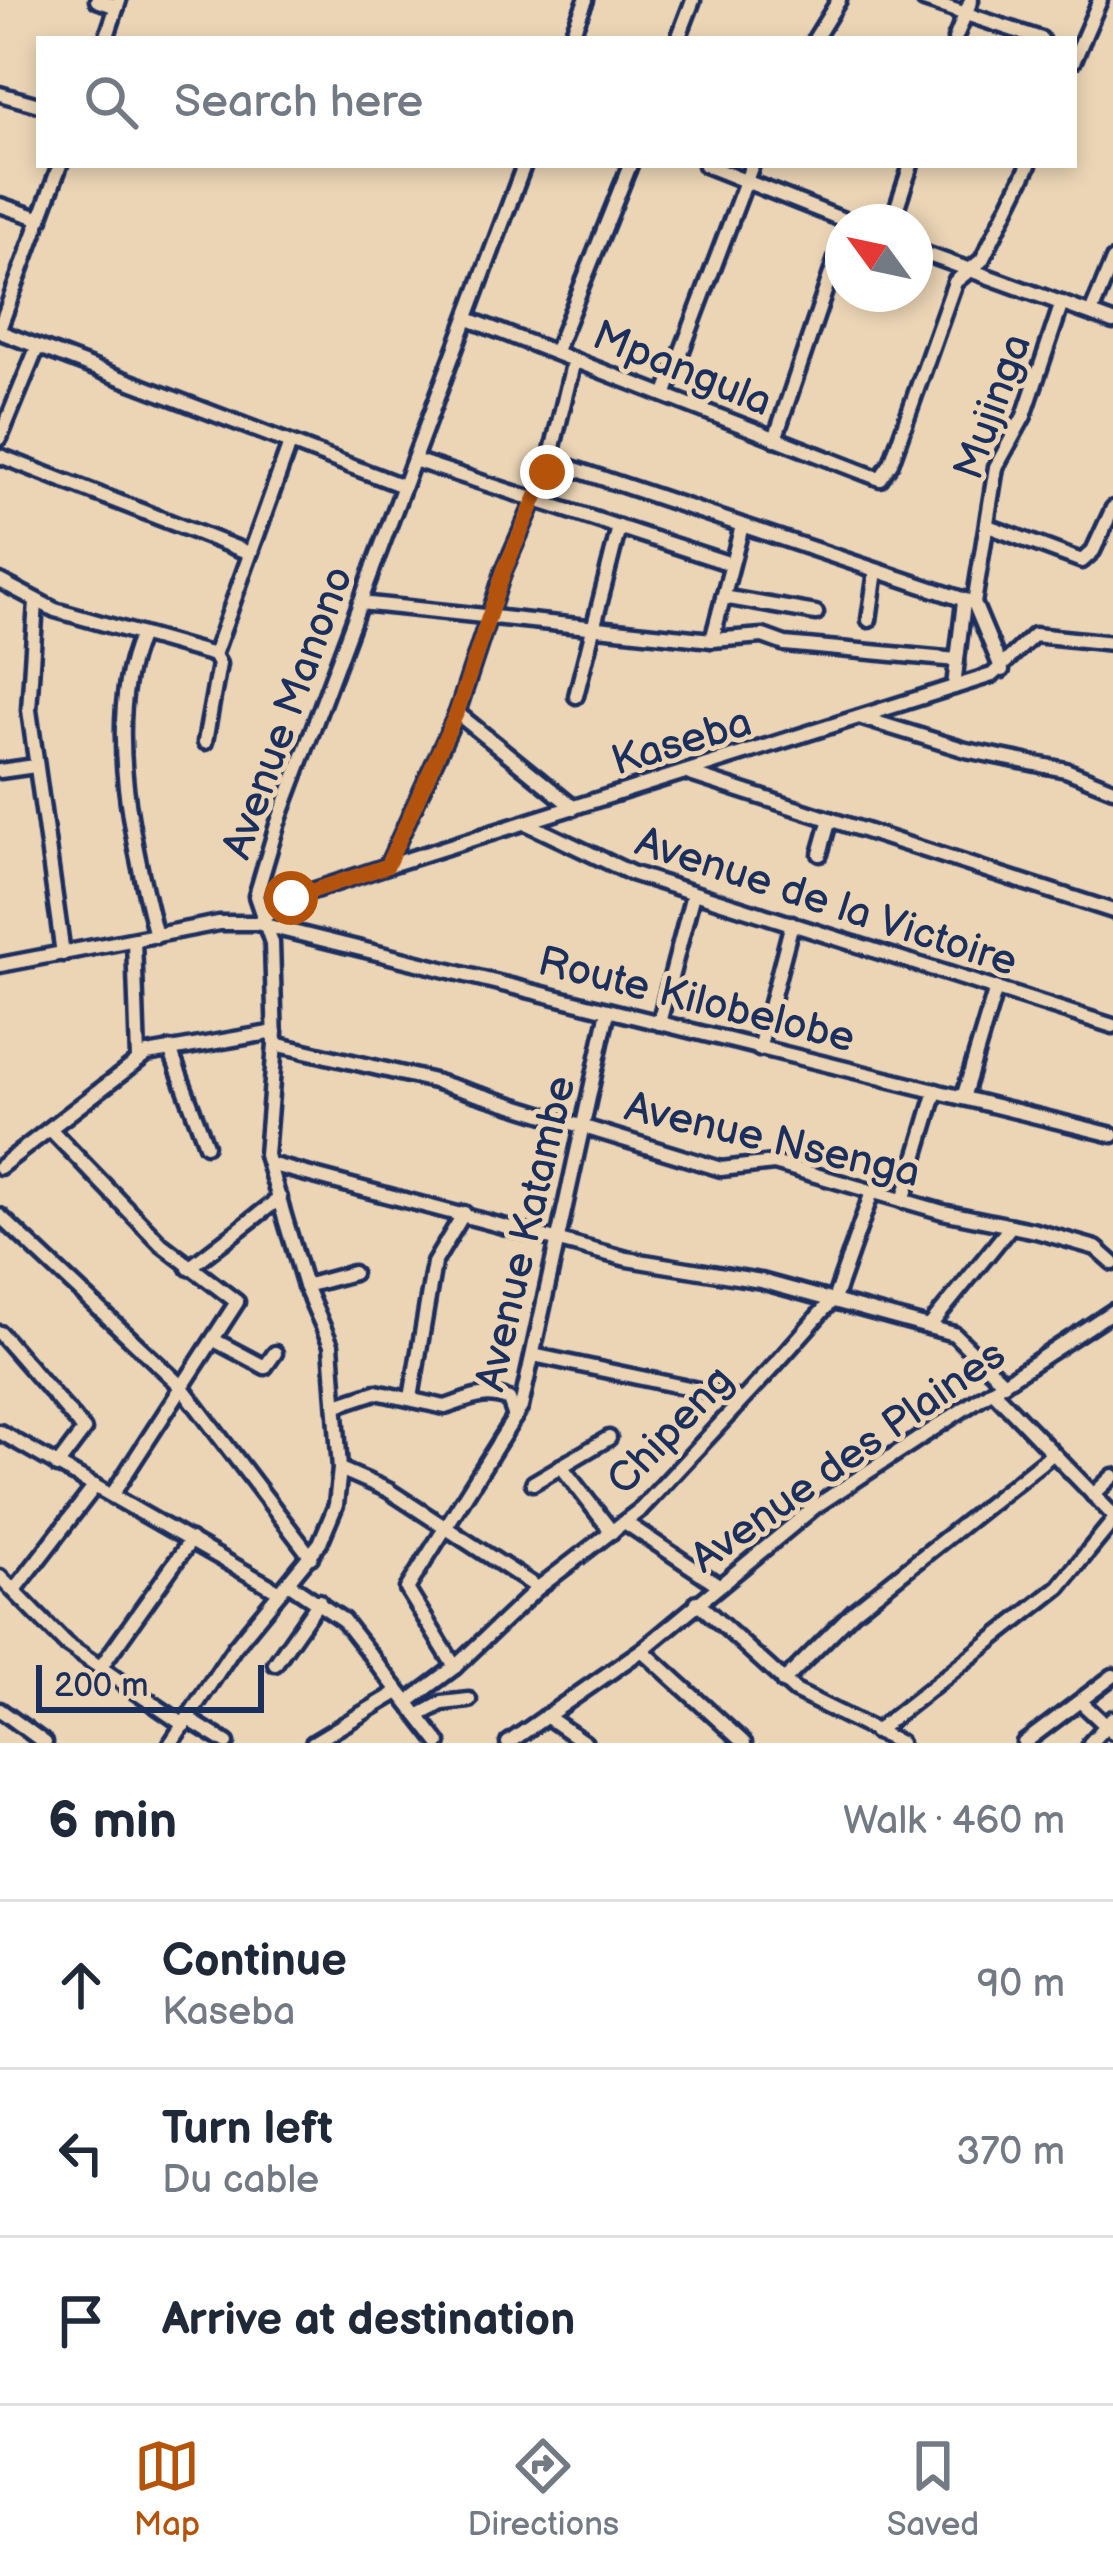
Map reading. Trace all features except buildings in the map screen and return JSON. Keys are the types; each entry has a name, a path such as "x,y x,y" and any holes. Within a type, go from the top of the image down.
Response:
{"street":[{"path":"98,0 118,3 107,36"},
{"path":"571,36 586,0"},
{"path":"679,36 693,0"},
{"path":"817,36 839,0"},
{"path":"1077,50 1100,0"},
{"path":"932,1 968,6 1034,36"},
{"path":"956,36 968,6"},
{"path":"0,94 36,105"},
{"path":"59,168 0,330 289,446 403,486"},
{"name":"Avenue Manono","path":"171,1743 234,1648 311,1557 331,1522 340,1468 332,1349 305,1286 268,1163 264,1129 275,1038 272,943 256,896 523,168"},
{"path":"556,350 629,168"},
{"path":"712,168 825,213"},
{"path":"666,393 751,168"},
{"path":"898,204 909,168"},
{"path":"966,271 982,260 1028,168"},
{"path":"0,205 41,219"},
{"path":"933,257 1113,322"},
{"name":"Mujinga","path":"1091,313 1113,260"},
{"name":"Mpangula","path":"467,319 882,478 948,298 966,271"},
{"path":"775,439 825,291"},
{"name":"Mujinga","path":"954,687 997,463 1024,416 1062,303"},
{"path":"0,438 37,348"},
{"path":"387,866 457,712 532,499 551,460 574,360"},
{"path":"205,742 219,664 214,655 247,552 289,446"},
{"path":"0,456 247,552"},
{"path":"413,460 731,564"},
{"path":"551,460 969,603 1002,670"},
{"path":"988,526 1082,561 1093,551 1113,508"},
{"path":"712,640 742,526"},
{"path":"576,696 589,629 619,527"},
{"path":"869,620 876,571"},
{"path":"0,581 37,602 140,637 214,655"},
{"path":"723,597 817,613"},
{"path":"37,602 28,694 34,766 63,954"},
{"path":"360,603 712,640 763,635 784,644 957,660"},
{"name":"Kaseba","path":"263,922 291,898 1002,670 1028,638 1040,633 1113,643"},
{"path":"140,637 123,688 124,740 135,835 156,936"},
{"path":"457,712 574,808"},
{"path":"861,718 966,750 1075,772 1113,789"},
{"path":"0,770 34,766"},
{"path":"686,772 1113,911"},
{"path":"820,854 830,819"},
{"name":"Avenue de la Victoire","path":"526,824 593,859 693,894 1113,1026"},
{"path":"659,1022 693,894"},
{"path":"0,965 230,922 263,922"},
{"name":"Route Kilobelobe","path":"263,922 1113,1136"},
{"path":"759,1048 791,923"},
{"path":"134,940 137,1059"},
{"path":"963,1098 996,988"},
{"name":"Avenue Katambe","path":"455,1667 409,1598 409,1583 515,1417 533,1355 579,1126 608,1011"},
{"path":"1,1162 51,1130 137,1059 170,1049 275,1038"},
{"name":"Avenue Nsenga","path":"275,1038 721,1169 770,1162 903,1201 1096,1248 1113,1263"},
{"path":"170,1049 206,1145"},
{"path":"903,1201 937,1091"},
{"path":"51,1130 190,1268 237,1302 112,1495"},
{"path":"268,1163 627,1259 761,1281 959,1336 1051,1455 1113,1518 1059,1587 874,1732"},
{"name":"Chipeng","path":"313,1743 455,1667 538,1588 626,1522 832,1301 854,1256 872,1192"},
{"path":"190,1268 280,1198"},
{"path":"411,1398 434,1263 464,1213"},
{"path":"0,1216 181,1387 311,1557"},
{"path":"929,1327 1011,1226"},
{"path":"305,1286 352,1273"},
{"name":"Avenue des Plaines","path":"508,1743 642,1650 816,1506 1113,1311"},
{"path":"0,1333 84,1430 57,1466"},
{"path":"214,1340 266,1367 275,1353"},
{"path":"533,1355 741,1399"},
{"path":"337,1405 370,1393 445,1407 468,1395 503,1396 515,1417"},
{"path":"0,1432 191,1540 319,1601 343,1620 439,1743"},
{"path":"533,1483 609,1438"},
{"path":"783,1682 854,1611 1051,1455"},
{"path":"561,1466 612,1532"},
{"path":"340,1468 376,1483 538,1588"},
{"path":"1093,1495 1113,1476"},
{"path":"14,1591 95,1486"},
{"path":"626,1522 717,1584"},
{"path":"100,1668 191,1540"},
{"path":"0,1577 58,1637 100,1668 227,1743"},
{"path":"275,1664 319,1601"},
{"path":"698,1602 783,1682 826,1710 900,1743"},
{"path":"642,1650 744,1743"},
{"path":"1024,1743 1113,1676"},
{"path":"418,1716 442,1703 469,1700"},
{"path":"1082,1702 1111,1726 1090,1743"},
{"path":"0,1710 44,1743"},
{"path":"546,1716 585,1743"}],"route":[{"path":"291,898 387,866 457,712 504,571 547,472"}]}
